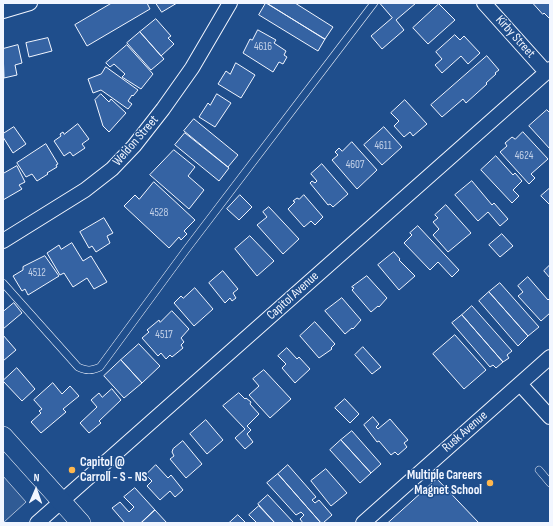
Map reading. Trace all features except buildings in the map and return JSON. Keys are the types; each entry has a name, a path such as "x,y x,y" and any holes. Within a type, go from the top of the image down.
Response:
{"street":[{"path":"3,11 30,3"},
{"name":"Weldon Street","path":"3,241 85,190 112,169 134,146 192,68 230,3"},
{"name":"Kirby Street","path":"484,3 548,70"},
{"name":"Capitol Avenue","path":"37,523 548,70"},
{"name":"Rusk Avenue","path":"363,523 550,357"},
{"path":"520,384 550,417"},
{"path":"3,436 81,523"}],"lane":[{"path":"3,283 78,367 85,370 100,367 186,250 374,3"},
{"path":"538,470 550,483"}],"shaded area":[{"path":"3,476 26,502 3,523"}],"place":[{"name":"Capitol @ Carroll - S - NS","path":"72,470"},
{"name":"Multiple Careers Magnet School","path":"490,483"}]}
